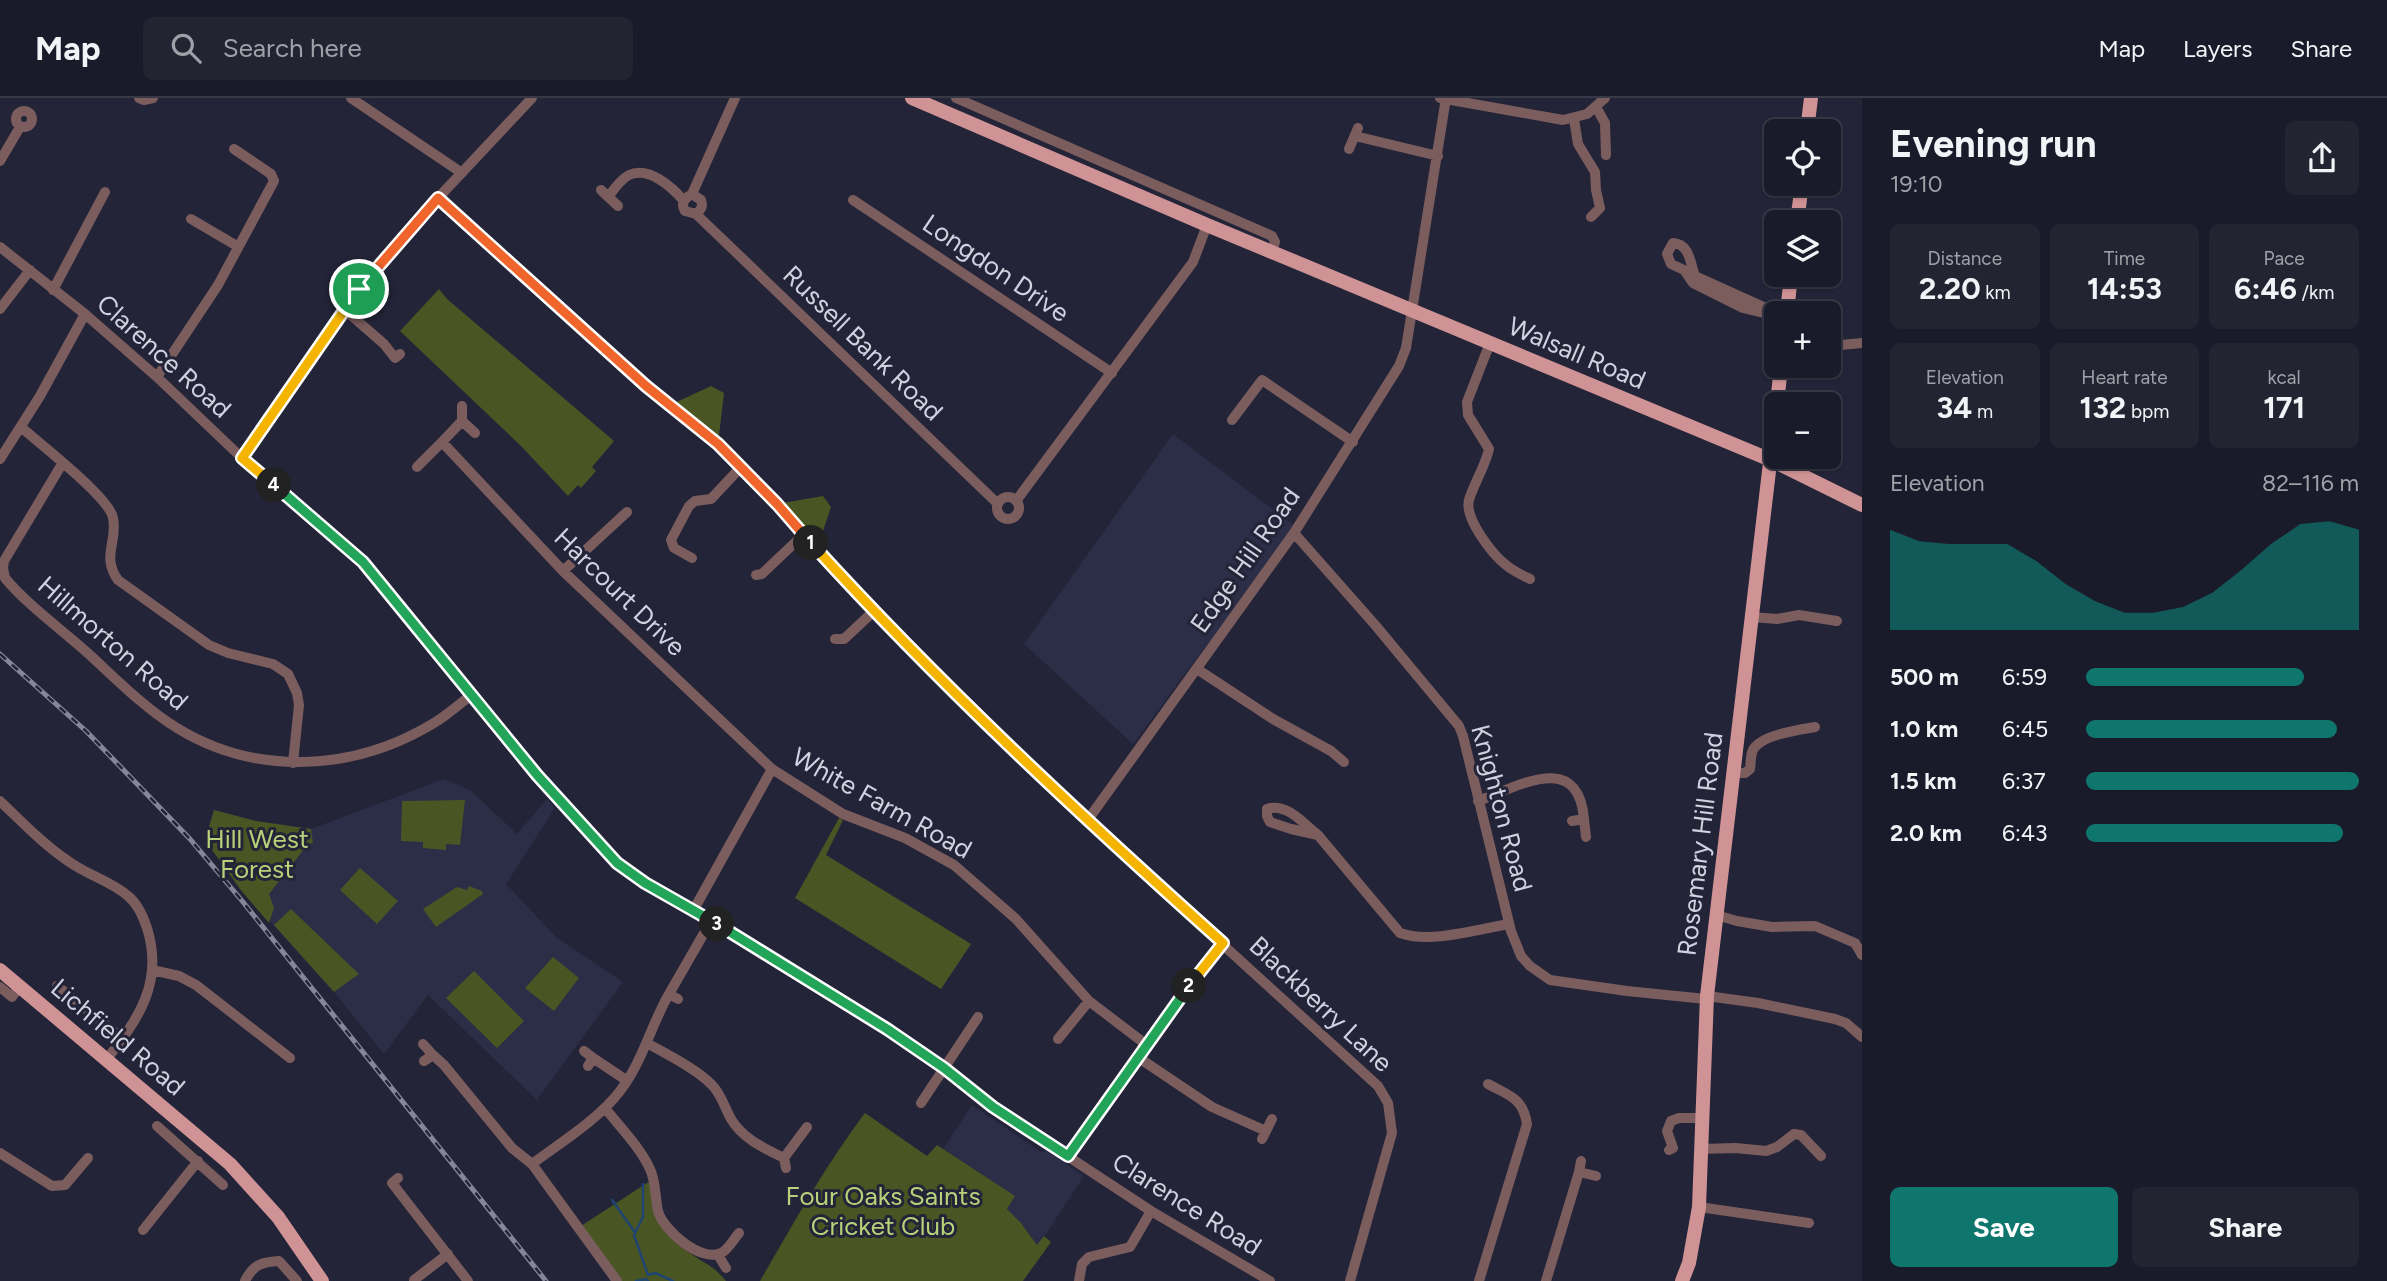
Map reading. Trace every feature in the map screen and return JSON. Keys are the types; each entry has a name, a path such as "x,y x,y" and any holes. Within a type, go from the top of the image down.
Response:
{"main road":[{"name":"Walsall Road","path":"912,98 1207,225 1764,457"},
{"path":"1808,119 1811,98"},
{"name":"Rosemary Hill Road","path":"1682,1281 1689,1263 1699,1207 1706,997 1770,469"},
{"name":"Walsall Road","path":"1789,469 1862,505"},
{"name":"Lichfield Road","path":"0,970 241,1175 278,1217 322,1281"}],"street":[{"path":"139,98 153,98"},
{"path":"351,98 462,173"},
{"path":"242,458 386,256 532,98"},
{"path":"618,206 605,193 629,171 660,179 688,198 735,98"},
{"name":"Walsall Road","path":"956,98 1272,236 1275,242 1272,251"},
{"path":"1444,99 1552,120 1574,119 1596,107 1605,98"},
{"name":"Edge Hill Road","path":"1087,821 1294,533 1399,366 1406,348 1444,99"},
{"path":"1596,107 1605,123 1606,155"},
{"path":"1574,119 1578,144 1595,172 1597,199 1605,211 1591,217"},
{"path":"0,161 20,127"},
{"path":"1349,149 1357,132 1437,156"},
{"path":"157,377 218,285 274,181 271,174 234,149"},
{"path":"53,289 105,192"},
{"name":"Blackberry Lane","path":"438,198 636,377 718,444 874,611 1087,821 1378,1086 1388,1103 1392,1133 1350,1281"},
{"name":"Russell Bank Road","path":"688,198 701,200 702,208 696,214 998,504 1000,516 1012,518 1018,511 1016,501 1193,262 1207,225"},
{"name":"Longdon Drive","path":"853,200 1112,373"},
{"path":"191,219 237,246"},
{"name":"Clarence Road","path":"0,247 85,314 157,377 242,458 363,562 537,775 617,863 645,883 887,1029 944,1068 993,1107 1151,1211 1270,1281"},
{"path":"1687,266 1695,276 1764,308"},
{"path":"0,309 30,271"},
{"path":"345,310 384,344 395,359"},
{"path":"0,459 22,427 85,314"},
{"path":"1490,343 1467,402 1468,415 1489,449 1468,502 1468,513 1474,526 1504,564 1530,579"},
{"path":"1841,345 1862,343"},
{"path":"1232,419 1262,380 1353,442"},
{"path":"417,467 462,421 462,406"},
{"path":"462,421 475,433"},
{"path":"22,427 110,507 114,528 109,555 113,573 118,580 209,645 281,668 293,681 299,705 293,763"},
{"name":"Harcourt Drive","path":"442,442 563,571 772,768"},
{"name":"Hillmorton Road","path":"62,464 4,561 5,578 86,652 176,728 228,752 252,759 293,763 336,759 392,744 436,722 472,694"},
{"path":"692,558 674,548 671,540 690,506 695,501 711,499 741,467"},
{"path":"998,504 1007,497 1016,501"},
{"path":"563,571 627,512"},
{"name":"Knighton Road","path":"1294,533 1459,726 1509,924 1521,956 1530,966 1550,980 1627,991 1758,1003 1835,1019 1846,1023 1862,1037"},
{"path":"756,575 762,574 804,534"},
{"path":"835,639 844,639 874,611"},
{"path":"1752,617 1777,619 1799,615 1837,621"},
{"path":"1197,669 1273,719 1331,751 1343,762"},
{"path":"1733,773 1745,773 1750,769 1755,746 1778,735 1815,727"},
{"name":"White Farm Road","path":"693,911 772,768 844,814 905,838 954,865 1022,925 1089,1002 1148,1046"},
{"path":"1478,801 1548,776 1561,778 1573,786 1582,802 1578,820 1586,837"},
{"path":"0,801 69,863 121,890 135,902 149,934 152,970 150,989 135,1023 107,1059"},
{"path":"1318,835 1400,933 1413,938 1430,937 1509,924"},
{"path":"1716,915 1772,927 1815,926 1855,943 1862,955"},
{"path":"532,1164 605,1108 623,1088 647,1042 654,1020 673,997 711,921"},
{"path":"1068,1156 1188,987 1223,943"},
{"path":"152,970 178,976 196,985 290,1058"},
{"name":"Lichfield Road","path":"57,986 123,1039"},
{"name":"Lichfield Road","path":"0,987 12,997 19,987"},
{"path":"1058,1039 1089,1002"},
{"path":"921,1103 978,1017"},
{"path":"647,1042 706,1079 742,1132 785,1163 807,1128"},
{"path":"423,1044 428,1058 452,1074 512,1148 532,1164 617,1281"},
{"path":"588,1058 626,1080"},
{"path":"1139,1059 1212,1107 1264,1135 1272,1119"},
{"path":"1479,1281 1527,1124 1525,1109 1518,1101 1486,1084"},
{"path":"605,1108 645,1160 651,1172 659,1214 676,1237 697,1252 718,1255 724,1252 738,1233"},
{"path":"1668,1150 1673,1148 1667,1131 1671,1121 1679,1118 1702,1118"},
{"name":"Lichfield Road","path":"157,1126 223,1185"},
{"name":"Lichfield Road","path":"174,1140 186,1126"},
{"path":"1700,1149 1766,1151 1777,1147 1794,1134 1801,1135 1821,1156"},
{"path":"0,1153 52,1186 65,1185 88,1158"},
{"path":"143,1230 198,1161"},
{"path":"1546,1281 1580,1167 1596,1177"},
{"path":"391,1184 468,1281"},
{"path":"1699,1207 1809,1223"},
{"path":"1079,1281 1082,1264 1089,1257 1130,1247 1151,1211"},
{"path":"288,1269 303,1252"},
{"path":"414,1280 448,1254"},
{"path":"718,1255 726,1268"},
{"path":"245,1281 251,1269 263,1262 279,1261 297,1281"}],"shaded area":[{"path":"1173,434 1295,526 1133,744 1024,644"},
{"path":"444,779 470,790 517,834 547,799 555,808 506,884 557,938 623,982 537,1100 428,995 384,1054 334,992 240,889 205,840 214,810 256,821 311,829"},
{"path":"972,1105 1043,1153 1046,1150 1084,1176 1038,1246 1007,1209 1014,1196 943,1149"}],"green space":[{"path":"439,289 447,299 614,441 592,467 596,471 581,488 578,485 568,496 521,446 400,331"},
{"path":"711,386 724,393 718,444 670,405"},
{"path":"823,496 831,507 817,549 777,504"},
{"path":"465,800 460,845 446,844 446,850 423,848 423,842 401,841 402,801"},
{"name":"Hill West Forest","path":"214,810 256,821 311,829 313,843 308,844 269,894 274,908 269,923 240,889 205,840"},
{"path":"839,818 843,820 826,855 971,944 941,989 795,898"},
{"path":"360,868 398,901 377,924 340,890"},
{"path":"469,886 482,891 483,894 436,927 423,909 457,887 467,890"},
{"path":"291,909 359,974 334,992 274,925"},
{"path":"553,957 579,978 554,1011 525,988"},
{"path":"474,971 524,1021 497,1048 446,998"},
{"name":"Four Oaks Saints Cricket Club","path":"865,1113 927,1156 937,1145 1015,1196 1007,1209 1037,1245 1044,1236 1051,1242 1023,1281 760,1281 823,1174"},
{"path":"650,1181 675,1239 726,1281 621,1281 581,1226"}],"waterway":[{"path":"643,1184 643,1217 634,1235 648,1275 655,1273 673,1281"},
{"path":"612,1200 634,1231"},
{"path":"636,1281 648,1281"}],"railway":[{"path":"0,654 86,731 190,839 546,1281"}],"route":[{"path":"438,198 646,386 718,444 918,656 1087,821 1223,943 1188,987 1068,1156 993,1107 944,1068 887,1029 754,946 645,883 617,863 537,775 363,562 242,458 359,289 438,198"}]}
